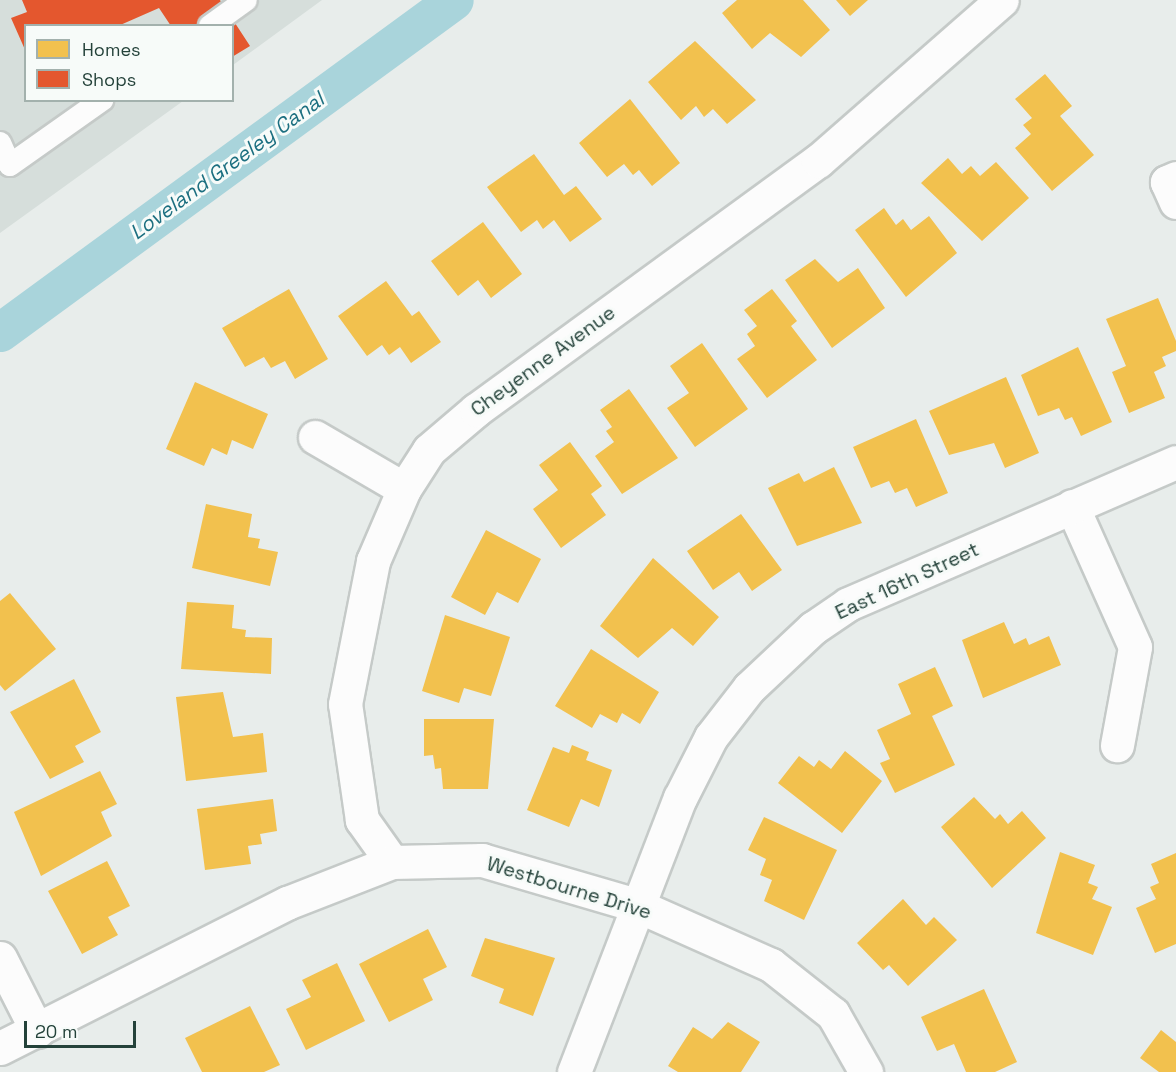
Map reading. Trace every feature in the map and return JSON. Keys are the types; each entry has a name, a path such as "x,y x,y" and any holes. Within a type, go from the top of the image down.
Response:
{"street":[{"name":"Cheyenne Avenue","path":"392,862 362,820 345,704 361,600 404,489 429,450 476,410 818,161 1002,0"},
{"path":"1176,178 1167,182 1176,202"},
{"path":"315,437 404,489"},
{"name":"East 16th Street","path":"574,1072 636,905 711,737 749,688 813,628 848,604 1176,462"},
{"path":"1072,506 1135,647 1117,745"},
{"name":"Westbourne Drive","path":"0,1048 287,903 392,862 482,860 636,905 771,965 802,986 846,1031 866,1072"},
{"path":"0,958 37,1031"}],"lane":[{"path":"213,24 246,0"},
{"path":"0,143 10,165 99,102"}],"shaded area":[{"path":"0,0 322,0 234,64 234,24 24,24 24,102 182,102 0,233"}],"building: Homes":[{"path":"737,0 803,0 830,30 801,57 770,33 752,49 722,13"},
{"path":"836,0 868,0 850,16"},
{"path":"695,41 756,100 727,124 713,109 704,117 696,106 681,120 648,82"},
{"path":"1045,74 1072,106 1060,116 1094,155 1052,191 1015,148 1031,134 1023,125 1032,118 1015,99"},
{"path":"630,99 680,163 652,186 639,170 633,175 624,164 607,177 579,143"},
{"path":"534,154 564,195 576,186 602,219 570,242 554,220 543,229 537,220 521,232 487,187"},
{"path":"948,158 962,174 971,166 980,176 996,162 1029,198 982,241 921,183"},
{"path":"884,208 896,225 903,219 911,230 929,216 957,253 906,297 855,230"},
{"path":"483,222 522,274 491,298 478,280 458,296 431,261"},
{"path":"815,259 838,282 858,268 885,308 832,348 785,280"},
{"path":"386,281 412,316 419,311 441,342 411,363 400,347 389,355 382,345 367,356 338,316"},
{"path":"289,289 328,359 295,379 285,361 271,368 264,357 245,367 222,328"},
{"path":"772,289 797,321 791,326 817,360 767,398 737,359 755,346 747,334 757,326 744,310"},
{"path":"1158,298 1176,341 1176,351 1162,357 1166,366 1154,372 1165,398 1129,413 1112,372 1126,366 1106,319"},
{"path":"702,343 748,409 695,447 667,408 689,393 670,366"},
{"path":"1078,347 1112,422 1081,436 1072,417 1065,420 1059,408 1038,416 1021,375"},
{"path":"1006,377 1039,453 1005,468 994,443 949,455 929,411"},
{"path":"195,382 268,414 253,449 232,440 227,455 212,448 204,466 166,449"},
{"path":"629,389 678,458 622,494 595,456 614,442 606,431 612,427 600,410"},
{"path":"916,419 948,493 916,507 907,488 895,493 889,481 871,488 853,447"},
{"path":"570,442 602,486 591,494 606,515 561,548 533,509 558,490 539,465"},
{"path":"834,467 862,523 797,546 768,488 799,473 804,482"},
{"path":"206,504 252,514 248,537 260,539 258,548 278,552 270,586 192,568"},
{"path":"741,514 782,570 752,591 739,572 713,590 687,551"},
{"path":"486,530 541,559 518,603 497,592 485,615 451,597"},
{"path":"653,558 719,617 693,646 672,628 638,658 600,626"},
{"path":"10,593 56,649 5,691 0,685 0,601"},
{"path":"187,602 234,605 232,628 246,630 245,637 272,638 271,674 181,669"},
{"path":"445,615 510,637 491,696 464,688 459,703 422,691"},
{"path":"1004,622 1014,644 1026,638 1029,645 1049,636 1061,665 983,698 962,640"},
{"path":"591,649 659,692 640,724 622,713 617,723 600,714 592,728 555,706"},
{"path":"935,667 953,706 932,716 955,765 895,793 880,763 890,759 877,730 911,714 898,684"},
{"path":"74,679 101,732 75,746 84,762 50,779 10,712"},
{"path":"223,692 233,737 263,733 267,772 186,781 176,697"},
{"path":"424,719 494,719 488,789 443,789 441,768 435,769 433,755 424,756"},
{"path":"572,745 589,752 586,760 612,770 599,807 581,799 569,827 527,810 553,747 569,753"},
{"path":"845,751 882,781 842,833 778,783 799,756 814,767 819,760 831,769"},
{"path":"100,771 117,804 101,812 112,836 41,876 14,812"},
{"path":"974,797 995,819 1000,814 1008,824 1022,811 1046,838 992,888 941,827"},
{"path":"273,799 277,831 260,834 262,844 248,846 251,864 205,870 197,809"},
{"path":"764,817 837,850 804,920 764,901 772,880 760,875 766,859 748,850"},
{"path":"1060,852 1095,865 1088,883 1098,887 1092,899 1112,907 1093,955 1036,933"},
{"path":"1176,853 1176,944 1155,953 1136,908 1156,899 1150,887 1159,883 1151,864"},
{"path":"107,861 130,906 108,917 118,935 82,954 48,891"},
{"path":"903,899 926,925 934,917 957,940 908,986 889,965 883,970 857,943"},
{"path":"428,929 447,967 423,979 433,1000 389,1022 359,964"},
{"path":"485,938 555,958 533,1016 499,1003 504,989 471,976"},
{"path":"337,963 365,1021 306,1050 286,1009 311,997 302,980"},
{"path":"984,989 1017,1062 995,1072 966,1072 954,1044 937,1051 921,1017"},
{"path":"250,1006 280,1065 264,1072 202,1072 185,1038"},
{"path":"728,1022 760,1042 741,1072 678,1072 668,1066 693,1027 712,1039"},
{"path":"1161,1030 1176,1042 1176,1072 1159,1072 1140,1058"}],"building: Shops":[{"path":"22,0 220,0 250,46 234,56 234,24 170,24 159,8 123,24 24,24 24,47 11,18 27,12"}],"waterway":[{"name":"Loveland Greeley Canal","path":"0,332 454,0"}]}
